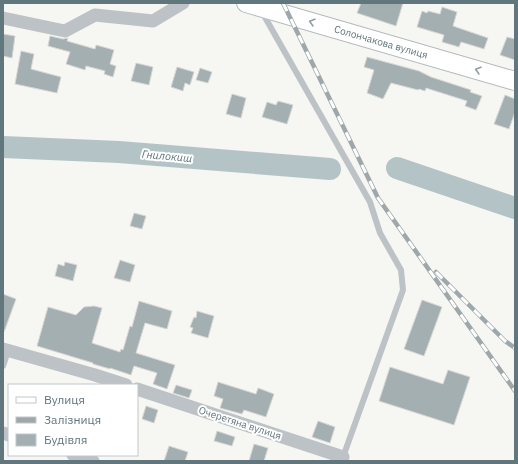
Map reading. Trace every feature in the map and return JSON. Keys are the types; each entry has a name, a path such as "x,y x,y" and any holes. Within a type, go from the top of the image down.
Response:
{"main road":[{"name":"Солончакова вулиця","path":"252,5 515,81"}],"street":[{"path":"3,18 65,31 95,15 153,21 183,3"},
{"path":"6,350 123,384"},
{"name":"Очеретяна вулиця","path":"138,389 342,459"},
{"path":"76,456 93,461"}],"lane":[{"path":"252,5 370,202 380,233 402,270 403,290 342,459"},
{"path":"3,366 6,350"}],"building":[{"path":"361,3 403,3 396,26 357,13"},
{"path":"442,7 457,12 453,26 488,38 484,49 461,42 459,47 442,42 444,35 417,27 422,11 440,14"},
{"path":"3,34 15,36 12,58 3,56"},
{"path":"50,36 63,39 68,38 67,41 95,49 96,45 114,50 110,64 116,66 113,77 104,74 105,71 86,66 85,70 66,64 70,52 48,46"},
{"path":"507,37 515,39 515,60 500,55"},
{"path":"21,51 34,54 31,69 61,77 57,93 15,84"},
{"path":"367,57 419,71 431,77 471,90 470,92 482,96 476,110 465,106 467,101 426,88 425,91 418,90 391,83 383,99 367,93 374,70 364,67"},
{"path":"136,63 153,67 149,85 131,81"},
{"path":"177,67 194,72 190,85 185,83 183,91 171,87"},
{"path":"200,68 212,72 208,83 196,80"},
{"path":"232,94 246,98 241,118 226,114"},
{"path":"505,95 515,99 515,112 509,129 494,124"},
{"path":"278,101 293,105 287,124 262,117 267,102 276,105"},
{"path":"134,213 146,216 142,229 130,226"},
{"path":"120,260 135,265 130,282 114,278"},
{"path":"65,262 77,265 73,281 55,276 58,264 64,266"},
{"path":"3,294 16,299 4,332 3,332"},
{"path":"422,300 442,307 424,356 404,349"},
{"path":"139,301 172,311 167,329 145,323 136,353 175,365 167,389 153,384 157,373 134,366 131,375 37,346 48,307 76,315 84,307 94,306 102,308 92,343 120,352 121,349 123,350 130,326 132,327"},
{"path":"197,311 214,316 208,338 191,333 193,328 190,327 194,317 196,318"},
{"path":"390,367 443,384 448,370 470,377 454,425 379,401"},
{"path":"218,382 256,394 258,388 274,394 266,417 244,410 242,414 220,408 223,399 214,396"},
{"path":"176,385 192,390 189,398 173,393"},
{"path":"146,406 158,410 154,423 142,419"},
{"path":"318,421 335,427 330,443 312,437"},
{"path":"217,431 235,437 232,446 214,441"},
{"path":"254,444 268,448 264,461 249,461"},
{"path":"169,446 188,452 185,461 164,461"}],"waterway":[{"name":"Гнилокиш","path":"3,147 119,152 330,169"},
{"name":"Гнилокиш","path":"397,168 515,208"}],"railway":[{"path":"283,3 378,198 515,391"},
{"path":"436,272 505,341 515,348"}]}
